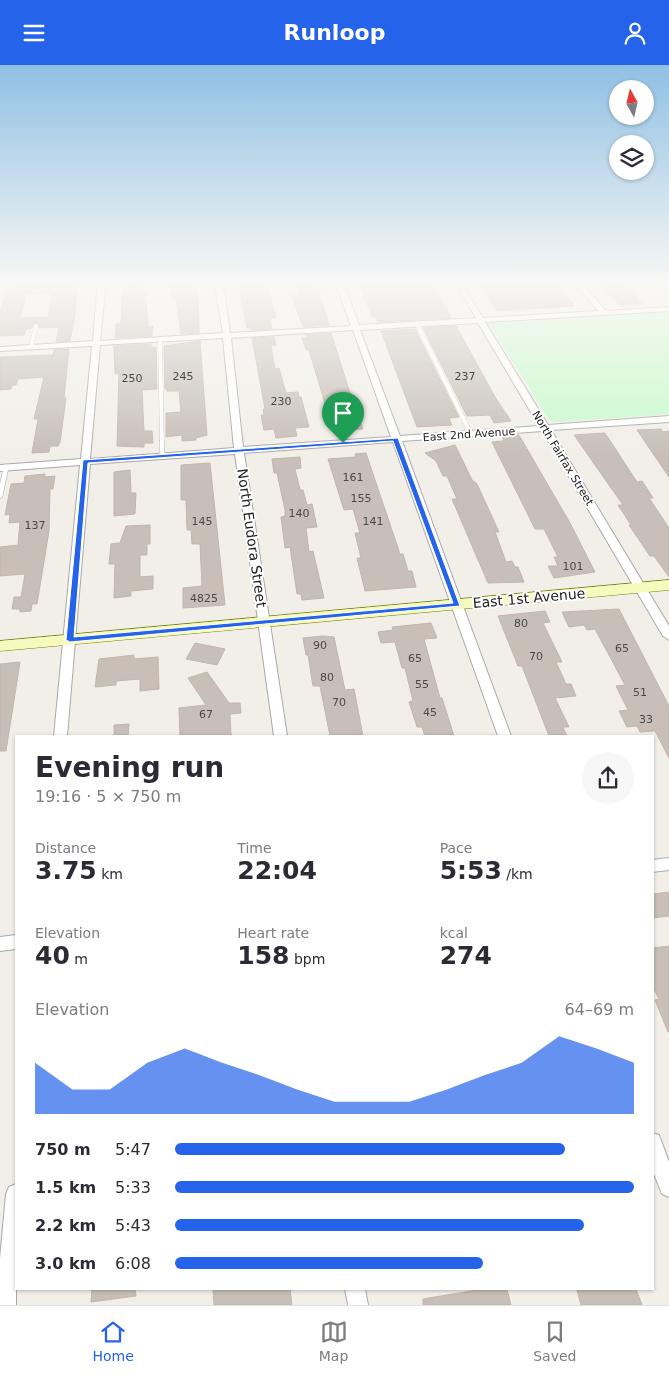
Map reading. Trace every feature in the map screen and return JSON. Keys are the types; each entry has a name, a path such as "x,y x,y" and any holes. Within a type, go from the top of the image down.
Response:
{"street":[{"path":"60,735 97,339"},
{"path":"0,349 179,339"},
{"name":"North Eudora Street","path":"227,339 239,450 280,735"},
{"path":"360,339 504,735"},
{"name":"North Fairfax Street","path":"492,339 669,636"},
{"name":"East 2nd Avenue","path":"3,467 669,419"},
{"name":"East 1st Avenue","path":"0,646 669,585"},
{"path":"654,866 669,863"},
{"path":"0,944 15,942"},
{"path":"654,1147 669,1187"},
{"path":"6,1305 15,1205"},
{"path":"356,1290 358,1305"}],"lane":[{"path":"31,347 33,339"},
{"path":"424,339 471,434"},
{"path":"160,340 162,456"},
{"path":"0,496 3,467"}],"green space":[{"path":"499,339 669,339 669,414 557,422 549,420"}],"building":[{"path":"57,339 70,339 70,341 56,342"},
{"path":"252,339 274,339 276,345 271,346 275,369 279,368 286,393 298,392 299,397 301,397 309,427 295,428 297,436 276,438 274,429 264,430 261,415 264,415 263,409 265,409"},
{"path":"302,339 333,339 363,429 333,431 309,350 306,350"},
{"path":"384,339 420,339 459,417 449,418 452,425 417,427"},
{"path":"428,339 463,339 495,397 511,421 494,423 490,415 467,416"},
{"path":"200,341 207,435 196,438 196,440 182,441 182,435 166,437 166,413 181,412 179,391 167,391 167,388 165,389 164,346"},
{"path":"151,344 151,347 156,347 157,389 142,390 144,431 152,431 153,443 144,443 144,447 117,446 119,373 115,374 114,346"},
{"path":"69,349 64,398 66,398 60,442 58,446 50,446 49,452 32,453 38,419 34,419 44,377 18,379 16,385 12,385 11,389 0,390 0,357 53,355 54,350"},
{"path":"661,429 663,432 669,431 669,477 637,430"},
{"path":"605,433 637,482 642,481 653,498 649,498 669,528 669,577 654,556 650,556 629,525 631,525 618,505 623,505 574,435"},
{"path":"519,435 570,523 595,572 554,578 548,566 558,566 554,557 558,557 544,529 535,529 492,442 504,441 502,436"},
{"path":"455,445 472,480 477,484 499,532 495,532 506,562 512,561 515,567 518,567 524,582 488,583 452,499 457,499 447,476 443,476 436,461 425,453"},
{"path":"366,453 400,554 403,554 408,571 412,571 416,587 365,591 357,558 361,558 355,533 360,533 353,509 344,510 328,459 356,457 355,454"},
{"path":"300,457 301,468 295,469 300,490 303,490 307,505 312,504 317,527 306,528 309,552 313,551 324,598 302,600 301,594 297,594 290,547 285,548 281,517 285,516 285,510 277,473 274,473 272,459"},
{"path":"210,463 225,605 183,608 183,588 202,586 200,544 192,544 191,530 187,530 186,500 181,500 181,465"},
{"path":"130,470 131,493 136,493 135,514 114,516 114,472"},
{"path":"45,474 45,477 55,476 53,489 50,489 49,531 37,604 32,604 31,611 20,612 20,609 12,609 14,597 21,597 25,574 0,576 0,547 18,545 20,522 9,523 10,514 5,515 11,484 24,483 25,476"},
{"path":"150,525 150,544 147,544 147,555 140,555 140,577 153,576 153,589 131,591 131,596 114,598 115,564 109,564 111,544 120,543 126,526"},
{"path":"619,609 669,706 669,758 655,731 640,732 637,726 627,727 619,711 628,710 616,686 625,685 595,629 587,630 584,625 569,627 562,612"},
{"path":"545,611 550,622 543,623 562,662 556,662 566,684 571,684 576,696 555,698 569,727 563,727 567,735 549,735 522,666 518,666 498,616"},
{"path":"431,623 437,638 424,639 440,698 442,698 454,735 425,735 422,727 417,727 409,702 413,701 405,668 402,668 395,642 381,643 378,632 393,630 392,627"},
{"path":"334,637 345,690 354,689 363,735 330,735 320,686 313,686 303,638"},
{"path":"195,643 225,649 217,665 186,659"},
{"path":"134,655 134,659 158,657 159,689 140,691 140,679 116,681 116,685 95,687 99,659"},
{"path":"20,662 6,751 0,751 0,664"},
{"path":"207,672 229,703 240,703 241,713 230,714 231,735 180,735 179,708 206,705 188,678"},
{"path":"129,724 128,735 114,735 114,725"},
{"path":"669,892 669,916 654,918 654,894"},
{"path":"669,946 669,1032 655,1000 659,999 654,989 654,948"},
{"path":"92,1290 135,1290 136,1296 91,1302"},
{"path":"213,1290 290,1290 292,1305 214,1305"},
{"path":"477,1290 507,1290 511,1305 423,1305 423,1299"},
{"path":"577,1290 636,1290 642,1305 581,1305"}],"route":[{"path":"396,439 458,605 70,640 85,461 343,443 396,439"}]}
